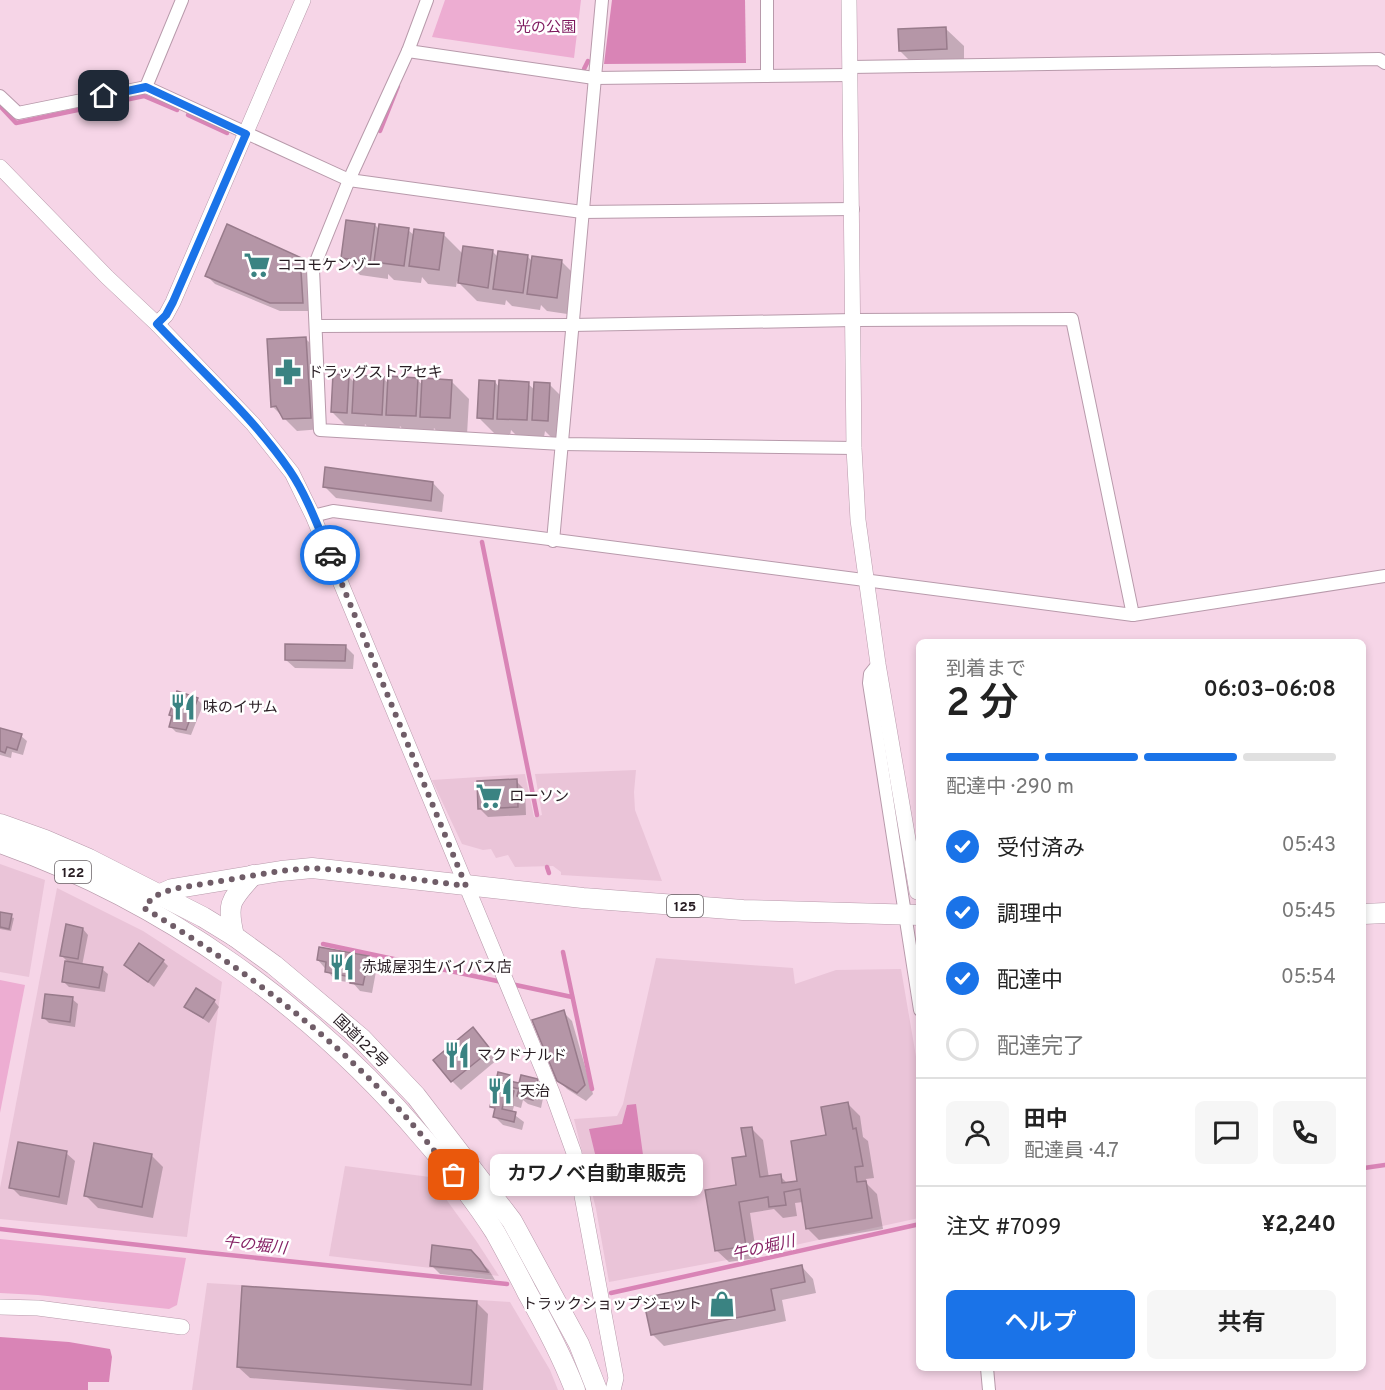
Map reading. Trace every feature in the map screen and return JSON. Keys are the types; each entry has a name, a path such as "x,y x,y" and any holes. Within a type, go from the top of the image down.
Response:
{"highway":[{"name":"国道122号","path":"0,824 54,844 160,894 234,936 274,965 361,1038 416,1096 512,1221 579,1344 597,1390"},
{"name":"国道122号","path":"0,843 57,864 144,908 213,950 280,999 345,1056 396,1106 454,1175 494,1232 561,1354 575,1390"},
{"name":"125","path":"144,908 153,897 172,889 253,875 312,868 562,896 743,910 912,915"},
{"path":"234,936 229,914 231,904 236,894 253,875"},
{"path":"1366,914 1385,913"}],"street":[{"path":"157,324 166,315 173,302 303,0"},
{"path":"428,0 408,51 349,180 314,269 320,430 562,444 854,448"},
{"path":"553,541 602,0"},
{"path":"766,0 767,76"},
{"path":"849,0 854,448 858,520 878,664 916,886"},
{"path":"146,87 180,1"},
{"path":"408,51 594,78 767,76 850,71 1379,59 1385,63"},
{"path":"0,96 18,114 146,87 349,180 582,212 853,209"},
{"path":"0,167 253,424 292,473 314,516 552,1092 574,1152 616,1378 613,1390"},
{"path":"316,327 1072,319 1133,615"},
{"path":"314,516 333,511 1133,615 1385,576"},
{"path":"878,664 870,674 869,683 912,915 916,962"},
{"path":"0,1307 38,1308 182,1327"},
{"path":"987,1371 989,1390"}],"shaded area":[{"path":"612,0 745,0 746,63 604,64"},
{"path":"636,770 635,810 662,881 561,875 561,872 553,866 515,867 508,855 496,858 491,849 483,850 462,844 432,780 525,774 534,817 542,815 535,774"},
{"path":"0,864 45,880 29,977 0,972"},
{"path":"57,888 143,931 222,982 187,1237 0,1219 0,1188"},
{"path":"656,958 793,968 795,984 836,970 901,969 916,1056 916,1219 727,1260 609,1282 596,1209 574,1119 617,1116 623,1104"},
{"path":"636,1104 644,1162 613,1167 614,1185 603,1187 589,1129 622,1124 627,1105"},
{"path":"345,1166 430,1177 499,1276 329,1256"},
{"path":"207,1283 510,1302 550,1370 558,1390 192,1390"},
{"path":"0,1337 69,1342 110,1349 112,1357 109,1382 88,1382 88,1390 0,1390"}],"green space":[{"name":"光の公園","path":"445,0 581,0 574,58 432,37"},
{"path":"0,980 25,985 0,1113"},
{"path":"0,1239 186,1258 177,1305 169,1309 0,1293"}],"building":[{"path":"946,27 947,49 899,51 898,29"},
{"path":"346,220 375,224 370,262 341,258"},
{"name":"ココモケンゾー","path":"227,224 306,260 301,271 303,303 270,303 205,276"},
{"path":"379,224 409,228 404,266 374,262"},
{"path":"414,229 444,233 439,270 409,266"},
{"path":"463,246 493,250 488,288 458,283"},
{"path":"498,251 528,255 523,293 493,289"},
{"path":"532,256 562,260 557,298 527,294"},
{"name":"ドラッグストアセキ","path":"306,337 311,418 283,419 276,406 271,407 267,339"},
{"path":"333,374 349,375 347,413 331,412"},
{"path":"354,375 384,377 382,415 352,413"},
{"path":"388,376 418,378 416,416 386,415"},
{"path":"422,378 452,380 450,418 420,417"},
{"path":"479,380 495,381 493,419 477,418"},
{"path":"499,380 529,382 527,420 497,419"},
{"path":"534,382 550,383 548,421 532,420"},
{"path":"325,467 433,482 431,501 323,487"},
{"path":"285,644 346,645 345,661 285,660"},
{"name":"味のイサム","path":"177,691 198,698 186,730 169,727 172,716 169,715"},
{"path":"0,728 22,734 17,750 7,747 5,753 0,751"},
{"path":"517,779 518,807 478,809 477,781"},
{"path":"0,912 12,914 9,929 0,927"},
{"path":"66,924 83,928 78,959 60,956"},
{"path":"139,943 164,960 148,982 124,965"},
{"path":"319,947 369,956 363,985 350,983 351,977 325,972 326,962 317,960"},
{"path":"65,961 103,967 99,988 62,982"},
{"path":"196,988 215,1000 203,1018 184,1007"},
{"path":"45,994 73,997 70,1022 42,1018"},
{"path":"564,1010 585,1085 577,1093 557,1081 532,1020"},
{"path":"473,1027 491,1050 451,1082 433,1060"},
{"path":"498,1072 510,1075 509,1081 519,1083 521,1075 538,1079 533,1100 517,1096 519,1089 511,1087 510,1090 514,1091 512,1100 505,1098 502,1109 516,1112 514,1122 493,1117 495,1108 490,1107"},
{"path":"848,1102 853,1129 856,1128 863,1166 855,1167 857,1182 866,1181 872,1218 806,1229 800,1189 784,1192 786,1205 769,1207 768,1197 739,1202 746,1246 715,1251 705,1190 736,1185 732,1158 746,1156 741,1128 752,1127 760,1177 781,1174 782,1183 797,1181 791,1141 826,1135 821,1107"},
{"path":"18,1142 67,1151 59,1197 9,1188"},
{"path":"94,1143 152,1154 142,1207 84,1196"},
{"path":"432,1245 471,1250 488,1272 430,1266"},
{"path":"802,1265 805,1282 771,1289 775,1310 651,1335 643,1298"},
{"path":"242,1286 477,1301 471,1385 237,1367"}],"waterway":[{"path":"584,69 588,61"},
{"path":"380,131 398,86"},
{"path":"0,106 16,123 144,96 177,110"},
{"path":"188,115 227,133"},
{"path":"482,542 537,815"},
{"path":"547,867 549,873"},
{"path":"323,944 502,982"},
{"path":"563,952 592,1089"},
{"path":"511,984 572,997"},
{"name":"午の堀川","path":"1366,1168 1385,1165"},
{"name":"午の堀川","path":"611,1293 916,1225"},
{"name":"午の堀川","path":"0,1229 507,1284"}],"way so far":[{"path":"330,555 466,886 312,868 172,889 153,897 144,908 234,965 306,1021 396,1106 454,1175"}],"place":[{"name":"ココモケンゾー","path":"257,265"},
{"name":"ドラッグストアセキ","path":"288,372"},
{"name":"味のイサム","path":"183,707"},
{"name":"ローソン","path":"489,796"},
{"name":"赤城屋羽生バイパス店","path":"342,967"},
{"name":"マクドナルド","path":"457,1055"},
{"name":"天治","path":"500,1091"},
{"name":"カワノベ自動車販売","path":"454,1175"},
{"name":"トラックショップジェット","path":"722,1304"}],"route":[{"path":"104,96 146,87 246,134 173,302 166,315 157,324 253,424 292,473 314,516 330,555"}]}
